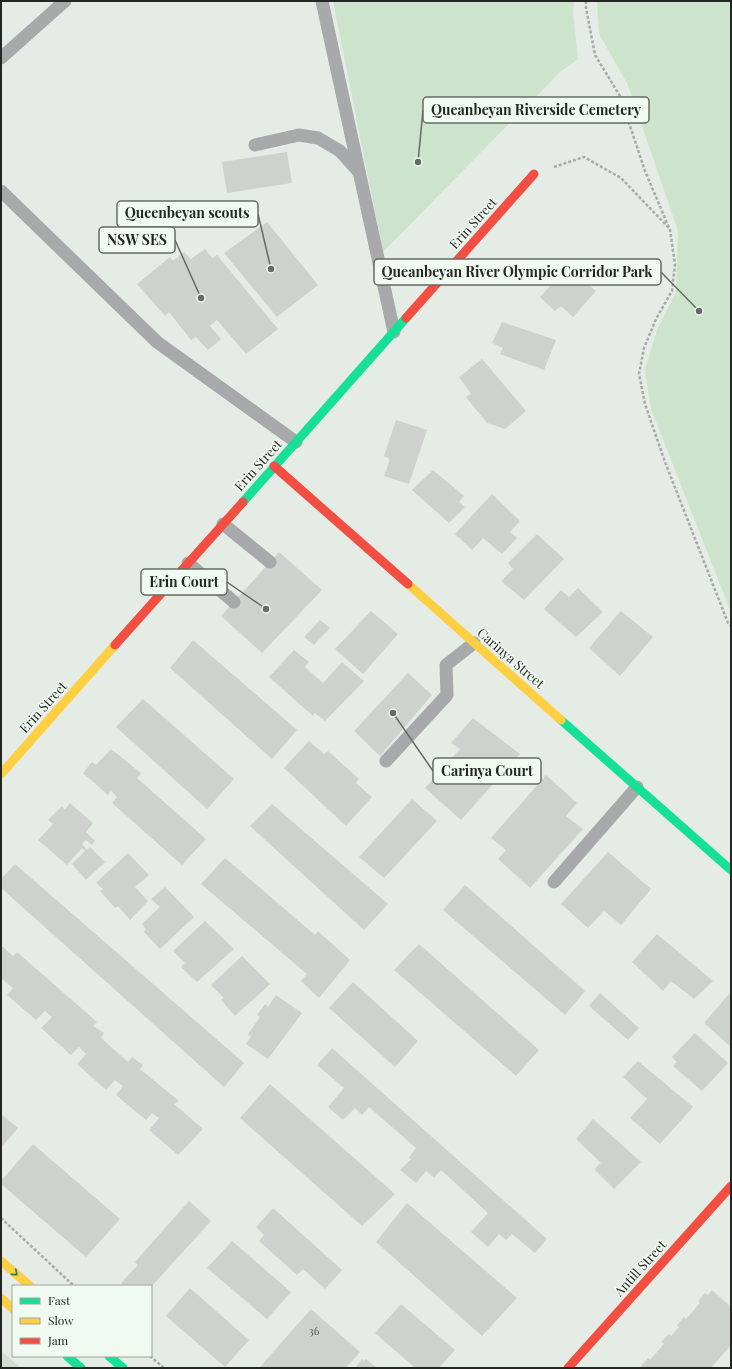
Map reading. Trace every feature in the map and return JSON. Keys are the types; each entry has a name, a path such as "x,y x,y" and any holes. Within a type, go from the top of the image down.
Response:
{"street":[{"name":"Erin Street","path":"1,774 534,174"},
{"name":"Carinya Street","path":"274,466 731,870"},
{"name":"Antill Street","path":"568,1368 731,1186"},
{"path":"1,1261 29,1285"},
{"path":"1,1298 12,1308"},
{"path":"68,1357 81,1368"},
{"path":"110,1357 123,1368"}],"lane":[{"path":"1,58 65,1"},
{"path":"322,1 394,332"},
{"path":"255,145 299,136 318,138 340,151 359,172"},
{"path":"1,191 157,342 296,442"},
{"path":"223,524 270,562"},
{"path":"188,563 234,602"},
{"path":"386,761 447,695 446,665 474,643"},
{"path":"554,882 637,787"}],"path":[{"path":"586,1 595,55 620,96 645,171 670,230 675,264 672,291 656,319 644,348 640,374 645,404 665,462 728,623 731,626"},
{"path":"534,174 584,157 621,178 670,230"},
{"path":"1,1218 73,1285"},
{"path":"151,1357 164,1368"}],"shaded area":[{"path":"1,1351 21,1368 1,1368"}],"green space":[{"path":"333,1 574,1 573,11 578,59 560,72 383,252"},
{"path":"597,1 731,1 731,612 651,409 645,370 657,330 676,292 678,231 628,85 599,34"}],"building":[{"path":"287,152 292,183 227,193 222,162"},
{"path":"141,200 158,221 143,233 127,210"},
{"path":"267,222 318,285 277,317 224,253"},
{"path":"205,249 212,258 217,255 278,329 246,354 217,320 210,326 221,339 208,350 196,337 191,340 169,312 165,316 137,284 170,257 173,261 184,252 191,259"},
{"path":"568,266 596,291 573,317 561,306 555,311 540,297"},
{"path":"502,322 556,340 544,370 500,354 503,348 492,343"},
{"path":"482,359 526,411 505,429 487,423 466,397 471,394 459,377"},
{"path":"396,420 427,430 409,484 384,476 390,459 384,456"},
{"path":"433,470 464,496 459,502 465,507 449,523 412,490"},
{"path":"492,494 520,521 510,532 517,538 502,554 483,538 472,550 455,534"},
{"path":"537,534 564,559 524,600 501,581 513,569 508,563"},
{"path":"279,552 322,590 262,653 221,616"},
{"path":"578,588 603,612 576,637 544,609 561,590 569,597"},
{"path":"371,611 398,634 363,674 335,649"},
{"path":"621,611 653,637 620,676 589,648"},
{"path":"320,620 330,628 314,645 304,637"},
{"path":"193,640 297,730 272,759 170,668"},
{"path":"294,650 309,662 305,667 323,683 342,662 364,681 325,721 315,713 313,716 269,677"},
{"path":"408,673 432,695 380,756 354,731"},
{"path":"143,699 234,779 207,809 116,727"},
{"path":"473,718 520,754 461,820 425,788 460,749 451,743"},
{"path":"309,741 324,754 328,751 359,779 356,783 372,797 346,826 284,768"},
{"path":"111,749 141,773 137,778 206,839 182,865 112,803 117,797 111,791 108,795 83,773 92,762 96,765"},
{"path":"546,775 577,803 566,816 583,829 530,888 498,859 506,850 491,838"},
{"path":"412,799 437,821 384,878 359,857"},
{"path":"70,803 93,823 86,832 95,841 92,845 86,840 82,844 87,850 90,847 105,862 86,880 72,864 85,851 82,848 67,865 38,840 53,824 48,820 62,806 65,810"},
{"path":"272,804 388,904 364,930 250,826"},
{"path":"608,852 651,889 621,925 604,911 588,928 561,904"},
{"path":"128,853 149,875 135,887 148,901 130,920 118,906 115,908 100,891 103,889 96,883"},
{"path":"225,858 315,935 318,931 350,960 319,998 301,981 307,974 201,884"},
{"path":"15,864 244,1063 224,1087 1,888 1,879"},
{"path":"465,885 585,991 565,1015 443,910"},
{"path":"165,887 194,917 160,949 144,932 146,929 142,924 160,907 151,899"},
{"path":"205,921 234,949 197,982 181,967 185,963 173,951"},
{"path":"657,934 713,981 694,999 671,981 663,991 632,962"},
{"path":"419,944 539,1050 516,1076 394,970"},
{"path":"1,945 13,956 17,952 97,1022 93,1026 104,1033 101,1038 128,1062 132,1057 143,1065 140,1069 179,1101 174,1104 203,1129 178,1155 149,1130 159,1118 152,1113 146,1120 116,1095 123,1086 115,1080 106,1090 77,1064 86,1054 79,1047 71,1055 41,1028 52,1017 45,1011 36,1020 7,995 13,988 1,978"},
{"path":"242,956 270,984 235,1016 221,1000 224,998 211,985"},
{"path":"353,982 418,1041 395,1067 329,1008"},
{"path":"600,993 639,1028 628,1040 589,1006"},
{"path":"729,994 731,995 731,1047 704,1023"},
{"path":"276,995 302,1013 268,1059 246,1044 251,1037 248,1034 260,1017 257,1015 265,1004 268,1007"},
{"path":"695,1033 728,1063 702,1091 673,1066 677,1062 672,1057"},
{"path":"332,1048 547,1239 535,1253 512,1234 506,1240 499,1234 488,1247 471,1232 488,1213 441,1170 434,1178 426,1171 416,1183 400,1170 411,1159 409,1158 416,1148 369,1107 362,1115 355,1108 343,1120 328,1107 344,1088 317,1065"},
{"path":"638,1061 693,1107 660,1144 630,1118 647,1099 623,1077"},
{"path":"270,1084 395,1194 362,1226 240,1118"},
{"path":"1,1114 18,1128 1,1148"},
{"path":"593,1119 641,1162 614,1189 594,1169 601,1163 576,1139"},
{"path":"33,1144 120,1219 86,1257 1,1184 1,1181"},
{"path":"189,1201 211,1221 152,1286 124,1285 121,1283 138,1265 135,1262"},
{"path":"407,1203 517,1298 482,1336 376,1242"},
{"path":"273,1208 342,1270 325,1289 303,1269 297,1275 259,1241 264,1235 256,1227"},
{"path":"232,1241 291,1292 267,1319 207,1268"},
{"path":"190,1288 249,1340 225,1367 166,1316"},
{"path":"712,1290 731,1307 731,1345 711,1368 643,1368 641,1366 648,1358 650,1360 664,1344 661,1342 669,1334 671,1336 679,1327 677,1325 684,1317 686,1319 700,1303 698,1301 705,1293 708,1295"},
{"path":"401,1304 455,1350 439,1368 415,1368 375,1333"},
{"path":"311,1309 360,1352 346,1368 259,1368"},
{"path":"362,1359 364,1361 366,1359 377,1368 355,1368"}],"traffic: fast":[{"path":"243,502 406,318"},
{"path":"561,720 731,870"},
{"path":"68,1357 81,1368"},
{"path":"110,1357 123,1368"}],"traffic: slow":[{"path":"408,584 561,720"},
{"path":"1,774 115,645"},
{"path":"1,1261 29,1285"},
{"path":"1,1298 12,1308"}],"traffic: jam":[{"path":"406,318 534,174"},
{"path":"274,466 408,584"},
{"path":"115,645 243,502"},
{"path":"568,1368 731,1186"}],"place":[{"name":"Queanbeyan Riverside Cemetery","path":"418,162"},
{"name":"Queenbeyan scouts","path":"271,269"},
{"name":"NSW SES","path":"201,298"},
{"name":"Queanbeyan River Olympic Corridor Park","path":"699,311"},
{"name":"Erin Court","path":"266,609"},
{"name":"Carinya Court","path":"393,713"}]}
